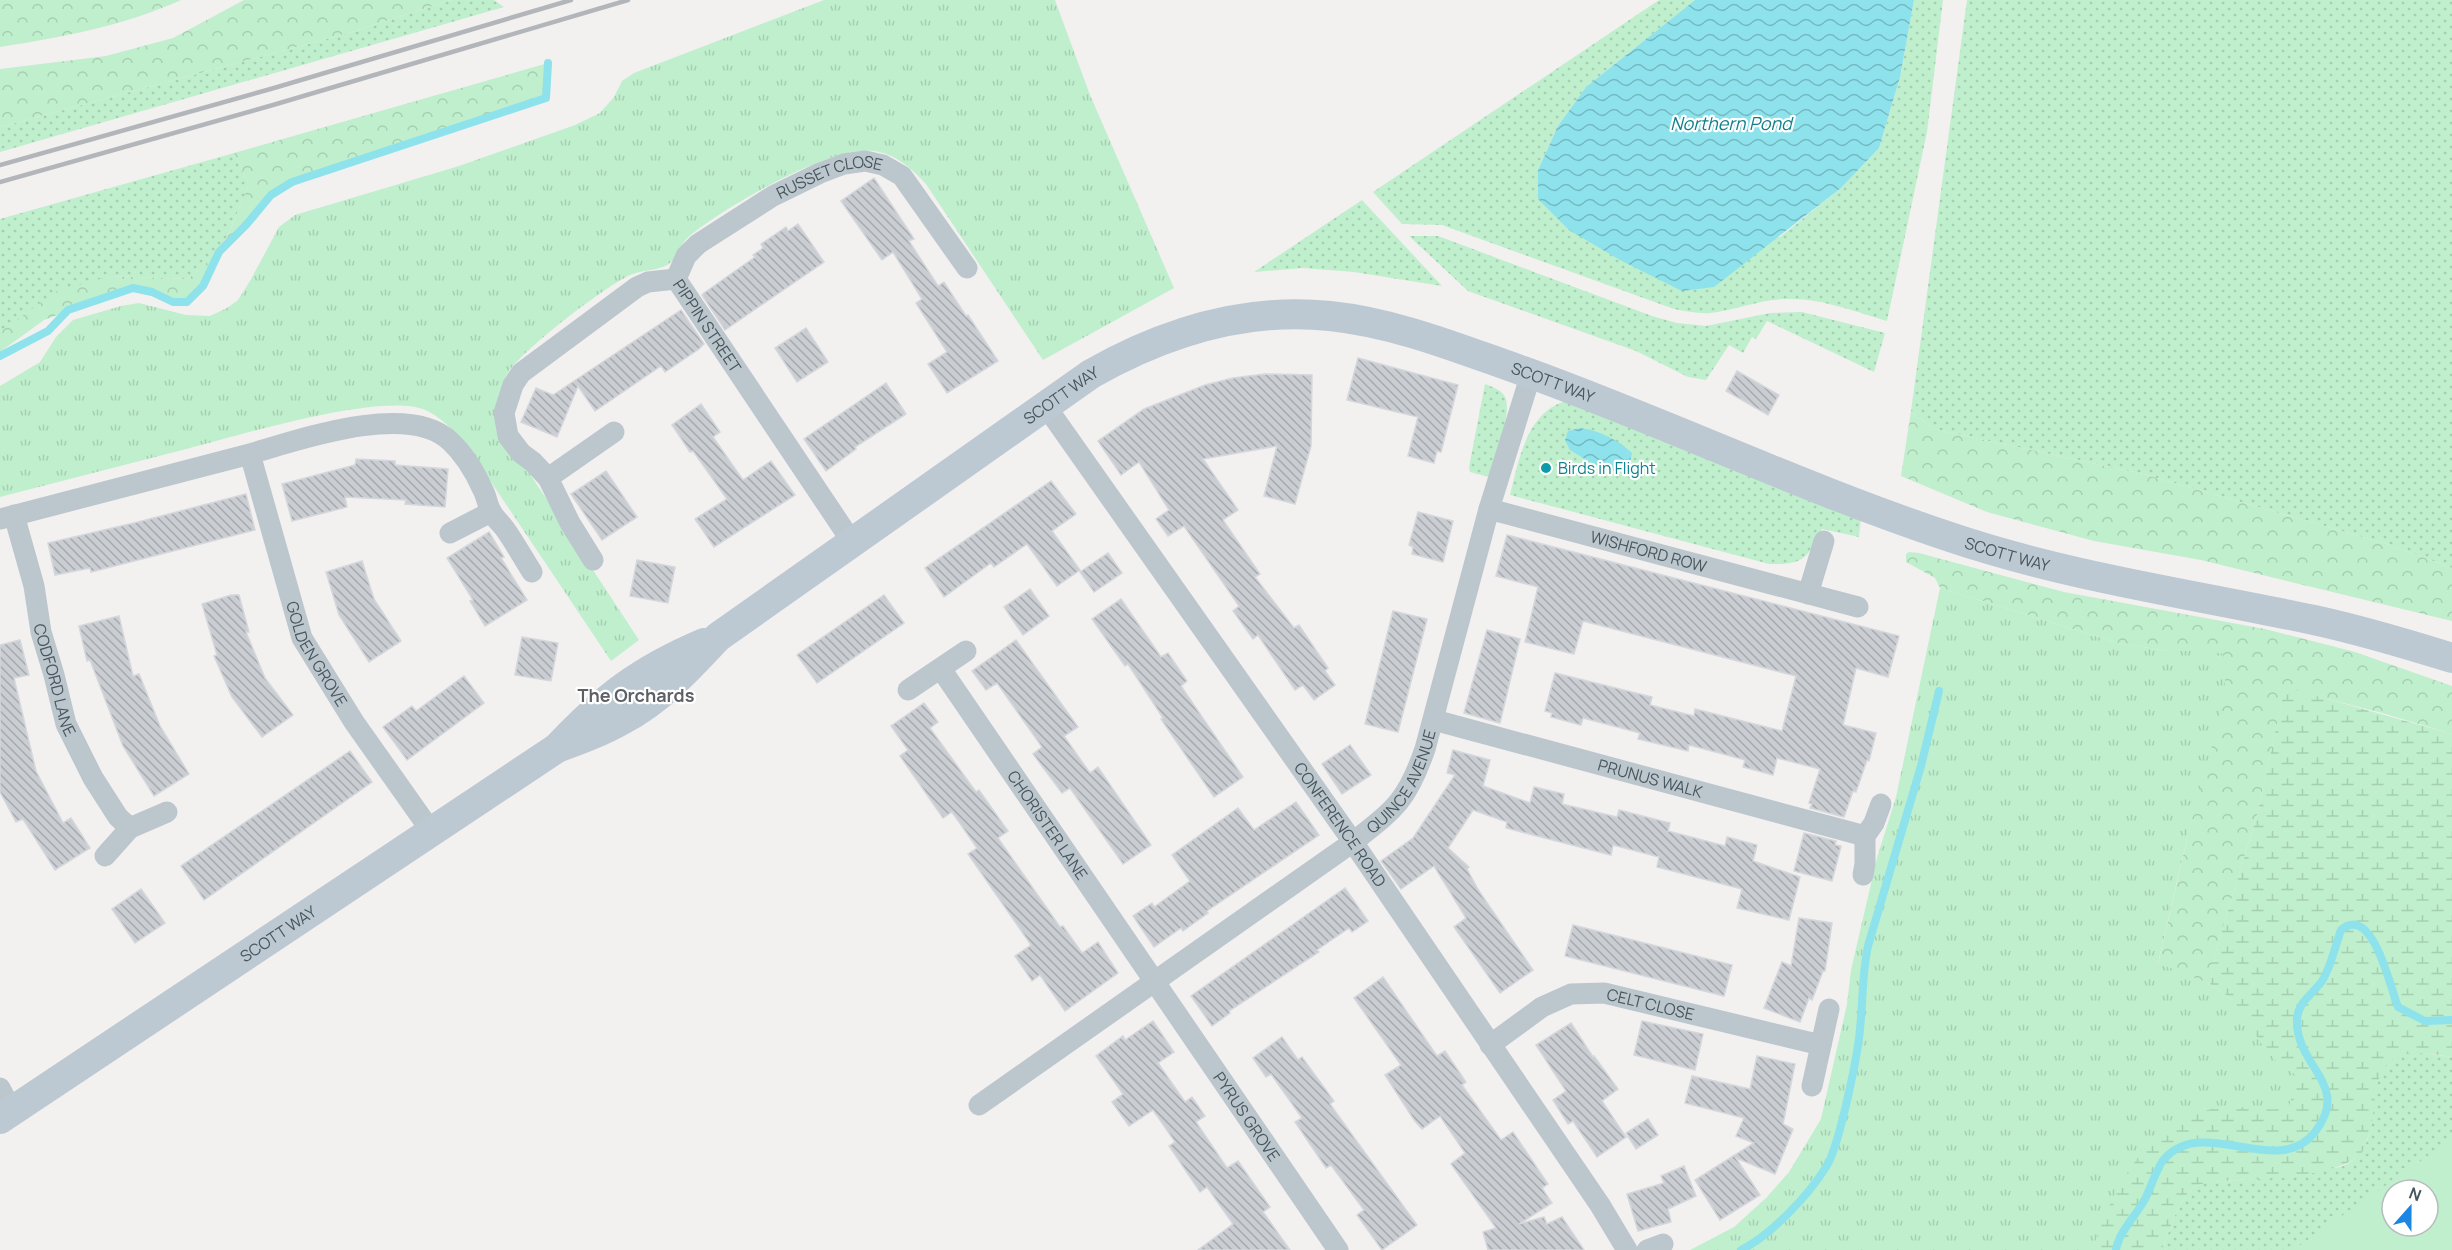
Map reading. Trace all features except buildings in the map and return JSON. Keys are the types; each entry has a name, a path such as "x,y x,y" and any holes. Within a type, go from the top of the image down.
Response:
{"street":[{"name":"RUSSET CLOSE","path":"676,279 686,256 698,244 773,196 820,173 844,164 865,161 883,165 902,176 967,268"},
{"name":"PIPPIN STREET","path":"593,560 570,523 548,478 534,462 521,453 508,436 504,413 513,385 521,373 637,287 648,282 676,279 852,542"},
{"name":"SCOTT WAY","path":"4,1106 174,1005 557,748 609,727 638,710 673,683 718,637 1091,374 1141,347 1202,326 1265,315 1324,315 1380,324 1426,336 1588,395 1869,509 1985,549 2085,575 2314,620 2452,658"},
{"name":"QUINCE AVENUE","path":"979,1105 1353,842 1390,813 1404,797 1416,775 1434,720 1489,509 1531,374"},
{"name":"CONFERENCE ROAD","path":"1045,405 1353,842 1600,1205 1627,1250"},
{"path":"7,517 349,427 382,423 411,425 431,430 448,439 468,461 484,490 491,512 504,527 532,572"},
{"path":"548,478 614,432"},
{"name":"GOLDEN GROVE","path":"250,454 302,638 354,722 431,831"},
{"name":"WISHFORD ROW","path":"1489,509 1858,607"},
{"path":"450,533 491,512"},
{"name":"CODFORD LANE","path":"7,517 33,586 40,632 66,724 93,778 118,817 130,828"},
{"path":"1808,594 1824,541"},
{"path":"908,690 966,651"},
{"name":"CHORISTER LANE","path":"941,669 1155,982"},
{"name":"PRUNUS WALK","path":"1434,720 1865,836"},
{"path":"1863,875 1865,836 1874,823 1881,804"},
{"path":"105,856 130,828 167,812"},
{"name":"PYRUS GROVE","path":"1155,982 1338,1250"},
{"name":"CELT CLOSE","path":"1490,1045 1542,1007 1571,994 1604,993 1821,1045"},
{"path":"1812,1086 1829,1009"}],"green space":[{"path":"0,0 181,0 137,17 92,30 0,47"},
{"path":"244,0 451,0 352,32 0,127 0,69 106,56 173,38"},
{"path":"451,0 494,0 504,7 0,152 0,127 352,32"},
{"path":"824,0 1055,0 1090,95 1174,288 1043,360 926,184 896,158 873,151 833,157 784,177 717,216 684,242 669,264 630,275 583,306 545,336 515,363 507,374 497,405 526,468 639,640 611,661 465,443 441,419 423,409 402,406 375,407 308,418 0,497 0,386 40,362 56,337 73,320 139,303 186,315 210,316 238,300 279,227 295,215 459,166 575,125 600,113 614,97 622,81 634,73"},
{"path":"1659,0 1695,0 1586,87 1558,126 1538,170 1538,198 1780,237 1841,188 1879,148 1900,77 1914,0 1943,0 1927,132 1887,321 1838,306 1800,299 1768,301 1710,313 1674,309 1442,225 1402,224 1373,192"},
{"path":"1967,0 2452,0 2452,568 2390,545 2143,474 1933,429 1911,411"},
{"path":"548,63 546,98 292,182 271,195 222,250 249,184 234,153"},
{"path":"234,153 249,184 222,250 188,279 111,276 0,332 0,219"},
{"path":"1362,200 1442,286 1354,272 1303,268 1254,272"},
{"path":"1409,236 1438,236 1652,316 1677,323 1706,326 1770,313 1802,312 1885,333 1874,372 1767,321 1756,339 1752,337 1743,353 1729,345 1706,380 1688,377 1636,351 1468,291"},
{"path":"219,252 203,286 187,302 173,302 152,292 133,288 44,320 0,352 0,332 57,291 111,276 188,279"},
{"path":"1485,384 1501,392 1507,405 1505,425 1489,477 1470,472 1469,467"},
{"path":"1570,400 1861,517 1859,537 1822,529 1808,554 1803,558 1790,563 1769,564 1510,495 1522,451 1534,425 1555,405"},
{"path":"1911,411 1933,429 2143,474 2390,545 2452,568 2452,621 2201,560 2094,541 1987,512 1901,476"},
{"path":"1909,552 2064,592 2265,629 2355,652 2452,686 2452,734 2285,688 2257,815 2217,947 2210,984 2158,964 2196,800 2208,651 2168,651 2118,643 1940,588 1935,578 1906,562 1906,554"},
{"path":"1940,588 2118,643 2168,651 2208,651 2223,654 2225,687 2218,726 2197,798 2158,963 2210,984 2233,1000 2263,1046 2277,1062 2297,1076 2289,1107 2212,1109 2193,1113 2171,1126 2140,1155 2128,1172 2108,1210 2093,1250 1690,1250 1734,1227 1766,1198 1789,1172 1821,1119 1847,1004 1851,970 1877,858 1896,797"},
{"path":"2285,687 2452,734 2452,1057 2411,1054 2391,1060 2378,1080 2371,1128 2364,1148 2361,1154 2351,1161 2320,1172 2302,1175 2206,1183 2196,1186 2184,1197 2162,1250 1930,1250 2233,1000 2210,984 2217,947 2257,815"},
{"path":"2406,1053 2452,1057 2452,1250 2162,1250 2184,1197 2196,1186 2212,1182 2284,1176 2339,1167 2359,1155 2367,1142 2371,1127 2374,1093 2378,1078 2384,1065 2396,1055"},
{"path":"2452,1139 2452,1250 2293,1250 2380,1189 2380,1238 2440,1238 2440,1178 2396,1178"}],"water":[{"name":"Northern Pond","path":"1695,0 1914,0 1900,77 1879,148 1841,188 1714,287 1682,291 1620,260 1569,230 1538,199 1538,170 1558,126 1586,87"},
{"path":"1580,428 1601,434 1626,448 1632,453 1629,468 1616,472 1591,463 1570,450 1565,440 1568,431"}],"waterway":[{"path":"0,356 48,331 68,310 133,288 152,292 173,302 187,302 203,286 219,252 271,195 292,182 546,98 548,63"},
{"path":"1741,1250 1764,1235 1799,1202 1826,1167 1837,1141 1856,1058 1868,946 1921,766 1939,691"},
{"path":"2116,1250 2124,1230 2145,1199 2162,1162 2182,1147 2200,1143 2281,1150 2299,1145 2315,1132 2325,1115 2328,1101 2319,1075 2304,1050 2297,1019 2303,1003 2325,975 2341,930 2352,925 2362,928 2371,938 2379,952 2398,1007 2425,1021 2452,1020"}],"railway":[{"path":"0,165 274,88 571,0"},
{"path":"0,182 273,105 628,0"}],"place":[{"name":"Birds in Flight","path":"1546,468"}],"district":[{"name":"The Orchards","path":"636,695"}]}
